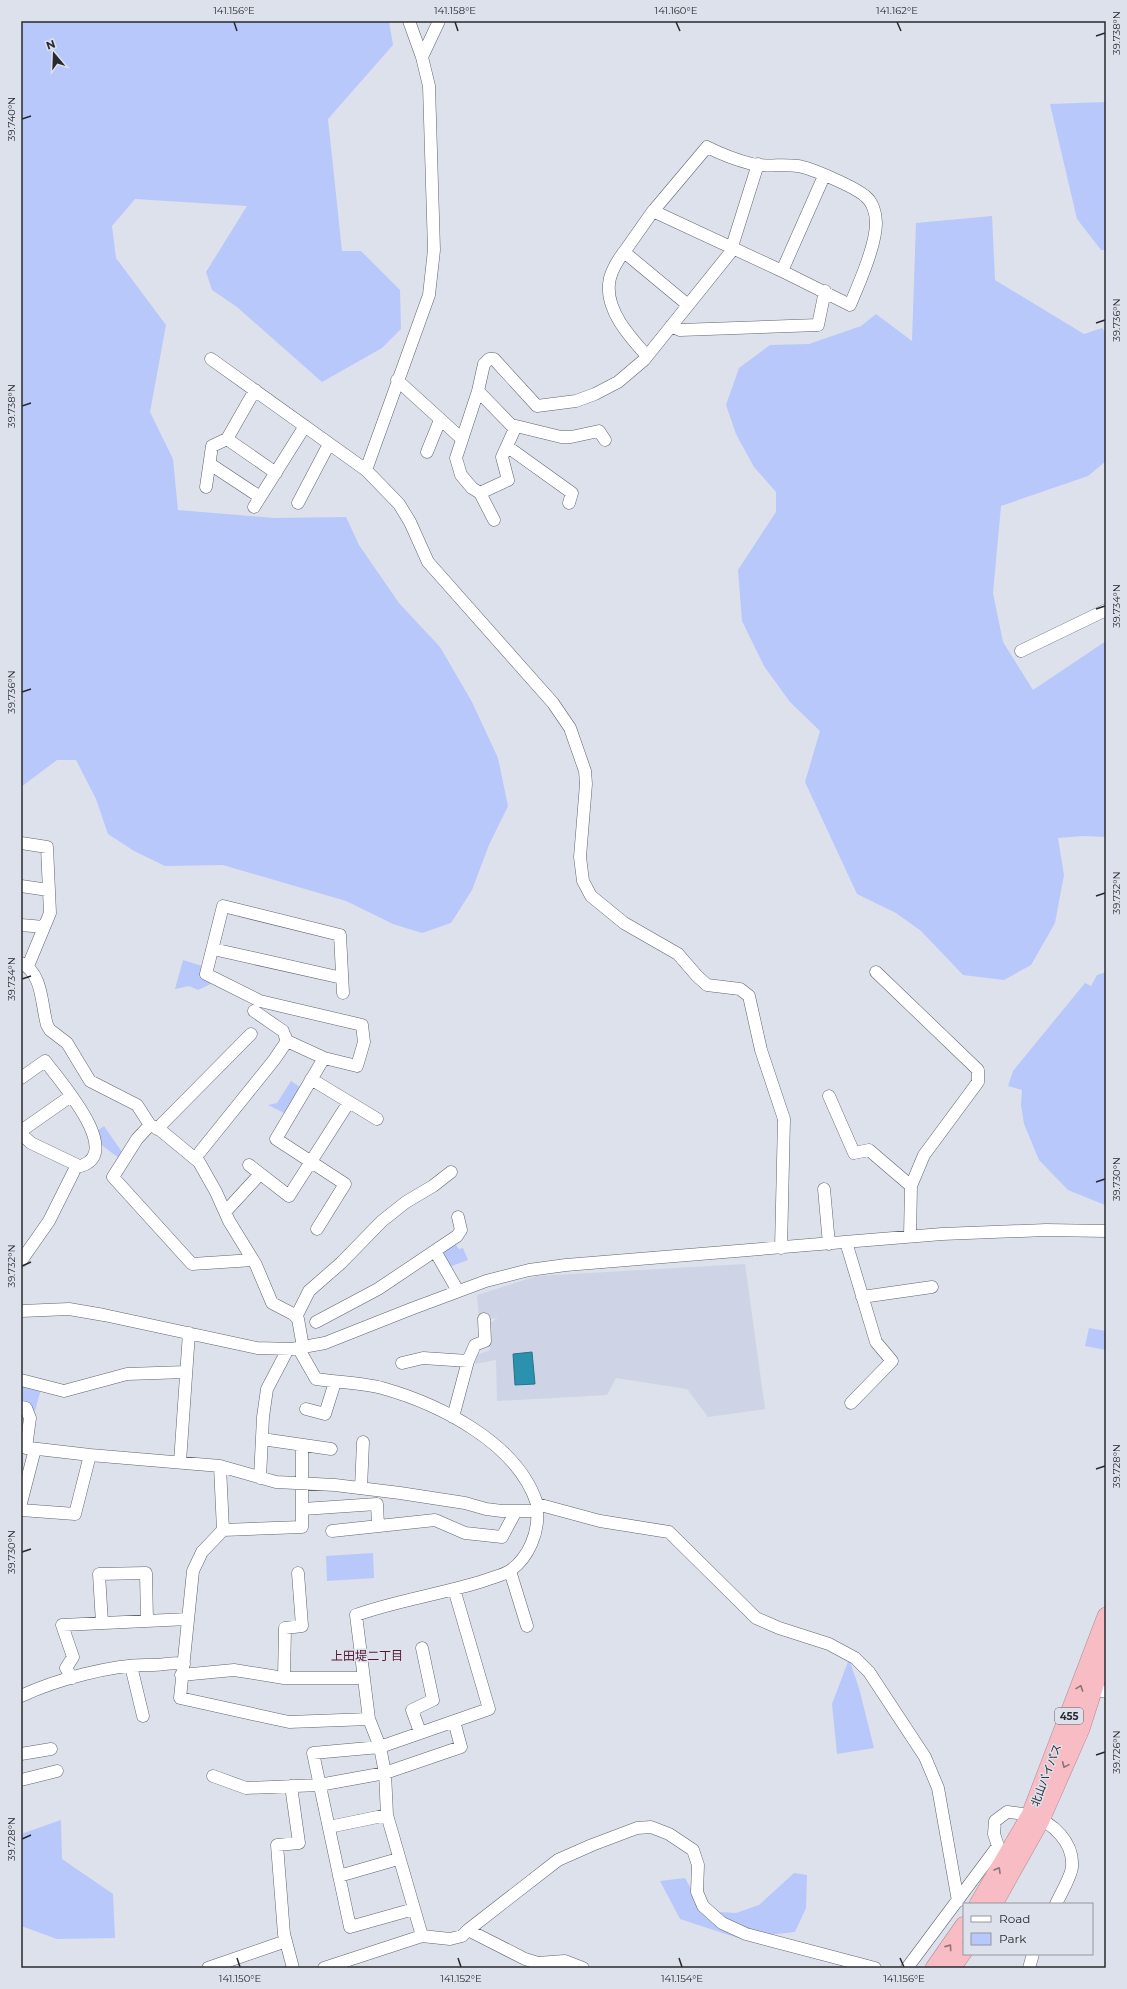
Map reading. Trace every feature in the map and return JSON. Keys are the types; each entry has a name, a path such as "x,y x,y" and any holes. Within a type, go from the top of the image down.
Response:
{"highway":[{"name":"北山バイパス","path":"979,1903 1036,1817 1106,1616"},
{"name":"北山バイパス","path":"994,1903 1100,1691 1106,1651"},
{"path":"934,1968 963,1926"},
{"path":"952,1968 963,1952"}],"street":[{"path":"366,470 397,380 429,296 434,250 429,86 422,57 409,21"},
{"path":"422,57 439,21"},
{"path":"648,356 615,314 610,300 610,276 624,252 653,211 707,147 726,156 758,164 798,166 824,176 865,195 874,209 876,224 873,242 850,305 825,291 653,211"},
{"path":"494,520 480,493 472,488 461,475 456,458 478,391 484,364 489,359 494,359 537,406 576,401 595,394 618,382 648,356 731,248 758,164"},
{"path":"782,271 824,176"},
{"path":"624,252 688,305"},
{"path":"671,326 680,330 818,325 825,291"},
{"path":"210,358 366,470 399,504 410,522 428,562 553,703 570,728 585,770 586,784 580,856 583,881 591,896 624,923 678,954 707,985 740,989 749,996 761,1050 784,1119 781,1248"},
{"path":"397,380 462,439"},
{"path":"206,487 212,446 227,439 255,390"},
{"path":"478,391 515,429"},
{"path":"427,452 440,420"},
{"path":"210,464 257,502 305,426"},
{"path":"480,493 508,480 502,457 508,447 516,426 551,436 571,437 600,432 605,440"},
{"path":"227,439 276,473"},
{"path":"298,503 329,444"},
{"path":"508,447 572,493 569,503"},
{"path":"1021,650 1106,610"},
{"path":"21,844 47,847 50,913 24,964 38,982 45,1018 50,1030 67,1043 90,1081 138,1105 154,1127 199,1162 226,1211 229,1221 256,1265 272,1303 298,1319 297,1349 316,1379 381,1387 427,1404 453,1417 488,1439 514,1463 532,1488 536,1504 606,1522 670,1532 739,1603 756,1618 779,1628 829,1644 855,1658 869,1672 925,1757 938,1788 958,1901"},
{"path":"21,886 48,890"},
{"path":"254,1011 285,1036 324,1058 357,1066 364,1042 362,1025 343,1016 260,1000 206,974 223,906 340,935 343,993"},
{"path":"21,925 44,927"},
{"path":"213,949 342,978"},
{"path":"876,972 978,1070 978,1082 924,1155 911,1186 910,1236"},
{"path":"251,1034 154,1127 137,1138 114,1177 192,1264 252,1260"},
{"path":"200,1152 274,1060 285,1036"},
{"path":"317,1229 345,1184 276,1139 324,1058"},
{"path":"21,1078 46,1061 89,1123 97,1146 92,1158 84,1165 76,1167 49,1221 23,1254"},
{"path":"311,1079 377,1119"},
{"path":"21,1131 70,1096"},
{"path":"829,1096 854,1153 869,1150 911,1186"},
{"path":"249,1165 289,1196 349,1102"},
{"path":"21,1134 31,1144 77,1165 76,1167"},
{"path":"296,1317 309,1291 341,1263 382,1221 406,1202 433,1186 451,1172"},
{"path":"226,1211 260,1174"},
{"path":"824,1189 829,1244"},
{"path":"316,1322 378,1289 457,1236 461,1230 458,1217"},
{"path":"21,1311 69,1309 257,1348 297,1349 326,1343 486,1281 529,1270 566,1265 910,1236 1046,1230 1106,1231"},
{"path":"846,1242 876,1342 892,1361 851,1403"},
{"path":"435,1251 458,1292"},
{"path":"862,1297 932,1286"},
{"path":"453,1417 468,1361 475,1345 485,1341 484,1319"},
{"path":"180,1462 189,1333"},
{"path":"260,1478 267,1388 297,1349"},
{"path":"402,1363 423,1358 468,1361"},
{"path":"21,1380 64,1390 127,1374 186,1372"},
{"path":"306,1409 325,1414 335,1382"},
{"path":"21,1407 26,1408 30,1418 21,1503"},
{"path":"262,1439 331,1449"},
{"path":"361,1488 363,1442"},
{"path":"302,1445 302,1527 223,1530 202,1552 193,1571 180,1698 289,1722 369,1719"},
{"path":"28,1448 220,1466 276,1482 378,1490 465,1503 486,1509 537,1511 538,1520 534,1536 526,1554 510,1571 454,1589 356,1615 369,1719 380,1746 385,1773 386,1815 422,1936"},
{"path":"21,1510 75,1514 90,1455"},
{"path":"220,1466 223,1530"},
{"path":"378,1490 378,1525"},
{"path":"303,1509 377,1504"},
{"path":"332,1531 435,1520 465,1533 502,1537 516,1511"},
{"path":"510,1571 527,1626"},
{"path":"102,1623 99,1574 146,1573 147,1621"},
{"path":"284,1678 285,1628 302,1626 298,1573"},
{"path":"414,1908 350,1927 312,1753 380,1746 489,1709 454,1589"},
{"path":"72,1678 66,1668 73,1657 62,1625 188,1619"},
{"path":"420,1732 412,1710 433,1700 422,1648"},
{"path":"21,1696 72,1678 132,1666 168,1662 183,1670 234,1670 284,1678 364,1678"},
{"path":"132,1666 143,1716"},
{"path":"213,1776 246,1788 320,1785 385,1773 461,1747 454,1721"},
{"path":"21,1754 51,1749"},
{"path":"21,1780 57,1771"},
{"path":"291,1786 299,1843 277,1845 286,1941 292,1968"},
{"path":"907,1968 998,1846 994,1834 996,1821 1007,1812 1036,1817 1058,1831 1070,1848 1072,1868 1056,1903"},
{"path":"329,1827 386,1815"},
{"path":"327,1968 422,1936 450,1939 462,1936 558,1860 637,1828 651,1827 669,1834 693,1850 698,1865 697,1892 704,1906 722,1923 746,1934 875,1968"},
{"path":"339,1876 398,1859"},
{"path":"468,1930 525,1959 538,1963 565,1961 583,1968"},
{"path":"208,1968 286,1941"},
{"path":"1029,1968 1033,1955"}],"shaded area":[{"path":"745,1264 765,1409 708,1417 687,1389 616,1378 607,1395 497,1401 496,1360 475,1364 474,1356 490,1350 488,1324 498,1318 479,1320 477,1295 537,1276"},
{"path":"532,1352 535,1384 515,1385 513,1354"}],"green space":[{"path":"21,21 389,21 393,45 328,119 342,251 361,251 400,290 401,329 382,348 322,382 237,307 212,290 206,272 247,206 135,199 112,226 116,258 166,325 150,412 173,459 178,510 274,518 346,517 359,545 399,603 440,647 472,702 498,758 508,806 489,845 472,890 451,923 422,933 393,924 346,901 223,865 165,866 134,851 108,834 96,799 76,760 57,760 21,787"},
{"path":"1106,102 1106,250 1101,250 1077,219 1050,104"},
{"path":"992,216 995,280 1084,334 1102,328 1106,332 1106,461 1088,476 1001,506 993,593 1003,642 1033,690 1106,641 1106,837 1083,836 1058,838 1064,875 1055,923 1031,965 1004,980 963,975 921,931 896,913 857,894 805,782 820,731 790,702 764,666 742,621 738,570 776,512 776,492 754,467 736,434 726,405 739,368 770,345 809,344 861,326 876,314 912,341 916,223"},
{"path":"183,960 202,966 199,977 213,983 198,990 189,986 175,989"},
{"path":"1106,972 1105,1205 1068,1190 1039,1160 1024,1124 1021,1105 1022,1090 1008,1086 1013,1071 1085,983 1091,986 1097,975"},
{"path":"291,1081 300,1087 284,1113 268,1105 277,1103"},
{"path":"104,1126 122,1152 119,1158 100,1144 97,1131"},
{"path":"455,1244 459,1249 463,1248 468,1260 449,1267 440,1253"},
{"path":"1089,1328 1106,1331 1106,1350 1085,1346"},
{"path":"21,1384 41,1389 35,1411 28,1403 21,1401"},
{"path":"373,1553 374,1578 327,1581 326,1556"},
{"path":"849,1659 859,1688 874,1748 837,1754 832,1704"},
{"path":"61,1820 62,1859 113,1894 115,1938 57,1939 21,1926 21,1834"},
{"path":"794,1873 807,1875 806,1908 795,1932 738,1938 680,1919 660,1881 685,1878 703,1911 736,1913 759,1905"}],"district":[{"name":"上田堤二丁目","path":"367,1656"}]}
